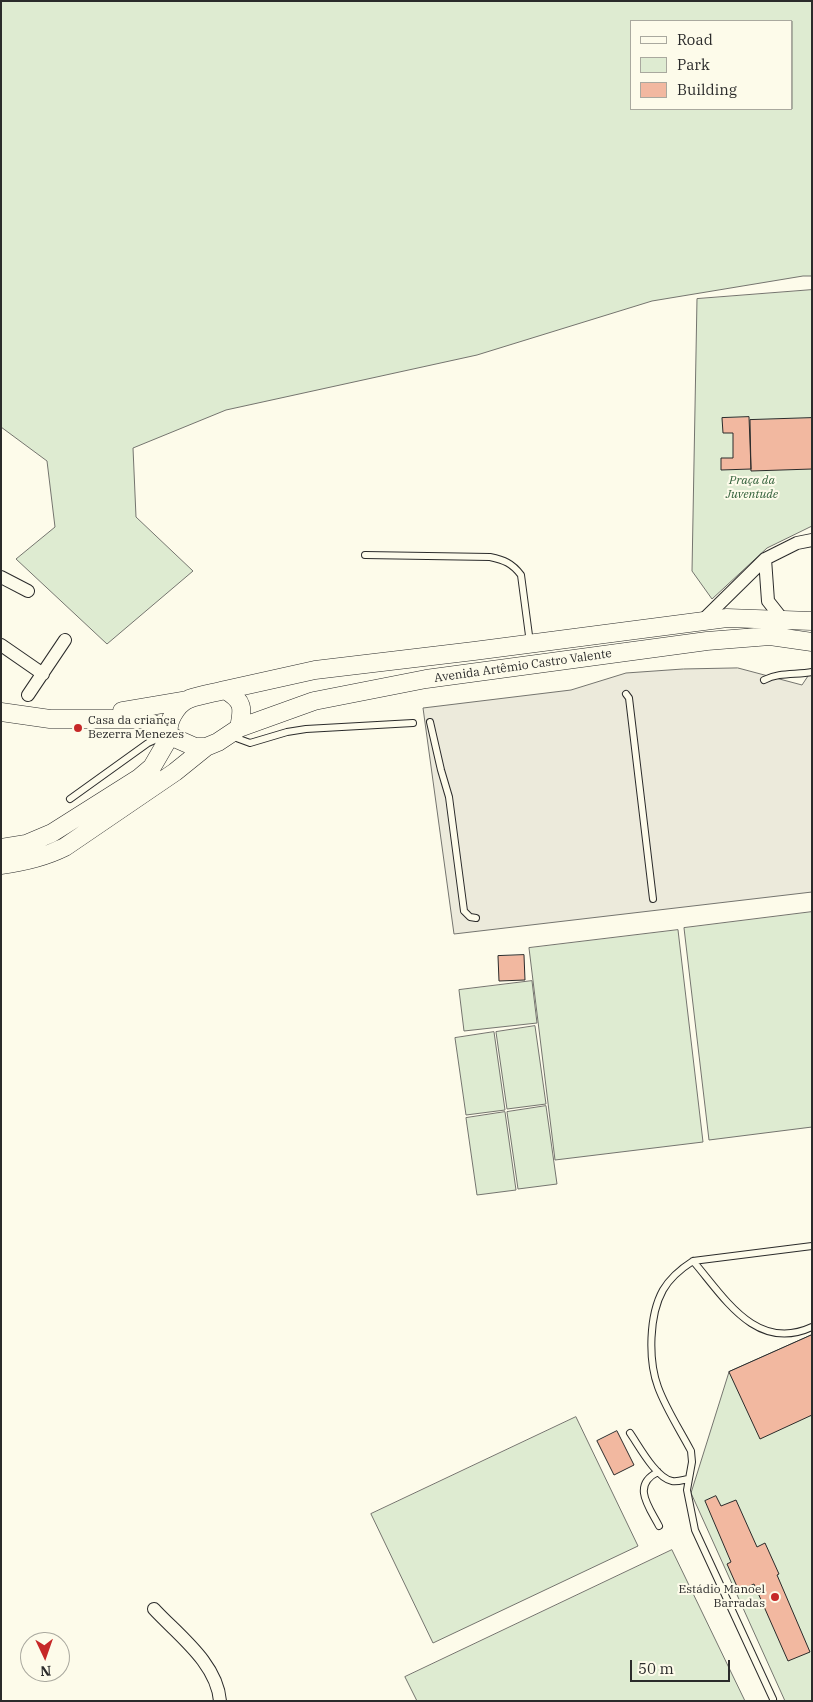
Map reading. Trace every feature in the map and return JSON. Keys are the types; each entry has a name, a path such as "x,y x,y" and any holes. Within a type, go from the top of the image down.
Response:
{"main road":[{"path":"95,718 116,712 187,700 306,672 727,618 812,621"},
{"name":"Avenida Artêmio Castro Valente","path":"235,732 314,701 426,679 707,640 770,636 812,642"},
{"path":"1,866 50,854 66,847 176,772 206,747 235,732 243,713 235,696 225,690"},
{"path":"1,848 26,844 52,834 139,778 152,767 169,733 169,724 173,715 187,700"},
{"path":"1,712 50,719 142,719 191,745 206,747"}],"street":[{"path":"702,621 765,559 797,543 812,540"},
{"path":"765,559 768,601 783,620"},
{"path":"1,577 28,591"},
{"path":"28,695 65,640"},
{"path":"1,644 43,674"},
{"path":"154,1610 200,1657 212,1675 220,1694 220,1701"}],"lane":[{"path":"365,555 490,557 508,562 521,575 530,644"},
{"path":"764,680 786,674 812,672"},
{"path":"626,694 630,698 653,899"},
{"path":"430,722 441,770 450,798 464,911 470,917 476,918"},
{"path":"235,732 237,740 250,742 306,729 413,723"},
{"path":"70,799 148,743 169,733"},
{"path":"773,1699 695,1530 686,1490 692,1462 691,1452 658,1388 652,1365 651,1338 655,1313 663,1290 675,1274 693,1261 812,1246"},
{"path":"693,1261 738,1314 754,1326 769,1332 786,1333 799,1333 812,1327"},
{"path":"630,1433 664,1478 672,1481 688,1479"},
{"path":"658,1472 649,1476 643,1486 646,1500 659,1526"}],"green space":[{"path":"1,1 812,1 812,276 652,301 477,355 226,410 133,448 136,517 193,571 107,644 16,559 55,527 47,461 1,427"},
{"name":"Praça da Juventude","path":"812,290 812,526 767,548 712,599 692,571 697,299"},
{"path":"812,912 812,1127 709,1140 684,928"},
{"path":"678,930 703,1142 555,1160 529,948"},
{"path":"532,981 537,1023 464,1031 459,990"},
{"path":"535,1026 546,1104 507,1109 496,1032"},
{"path":"494,1032 505,1110 466,1115 455,1038"},
{"path":"546,1106 557,1184 518,1189 507,1112"},
{"path":"505,1112 516,1190 477,1195 466,1118"},
{"name":"Estádio Manoel Barradas","path":"812,1335 812,1701 785,1701 691,1493 729,1372"},
{"path":"576,1417 638,1546 433,1643 371,1514"},
{"path":"672,1550 745,1701 417,1701 405,1677"}],"shaded area":[{"path":"738,668 802,685 812,670 812,892 454,934 423,708 571,690 626,673"}],"building":[{"path":"749,417 751,469 721,470 721,458 733,458 733,433 723,433 722,418"},
{"path":"812,418 812,469 751,471 750,420"},
{"path":"524,955 525,980 499,981 498,956"},
{"path":"812,1335 812,1415 760,1439 729,1372"},
{"path":"617,1431 634,1465 614,1475 597,1441"},
{"path":"716,1496 721,1506 736,1500 757,1547 765,1543 810,1652 788,1661 754,1584 739,1591 727,1564 731,1562 705,1501"}],"place":[{"name":"Casa da criança Bezerra Menezes","path":"78,728"},
{"name":"Estádio Manoel Barradas","path":"775,1597"}]}
